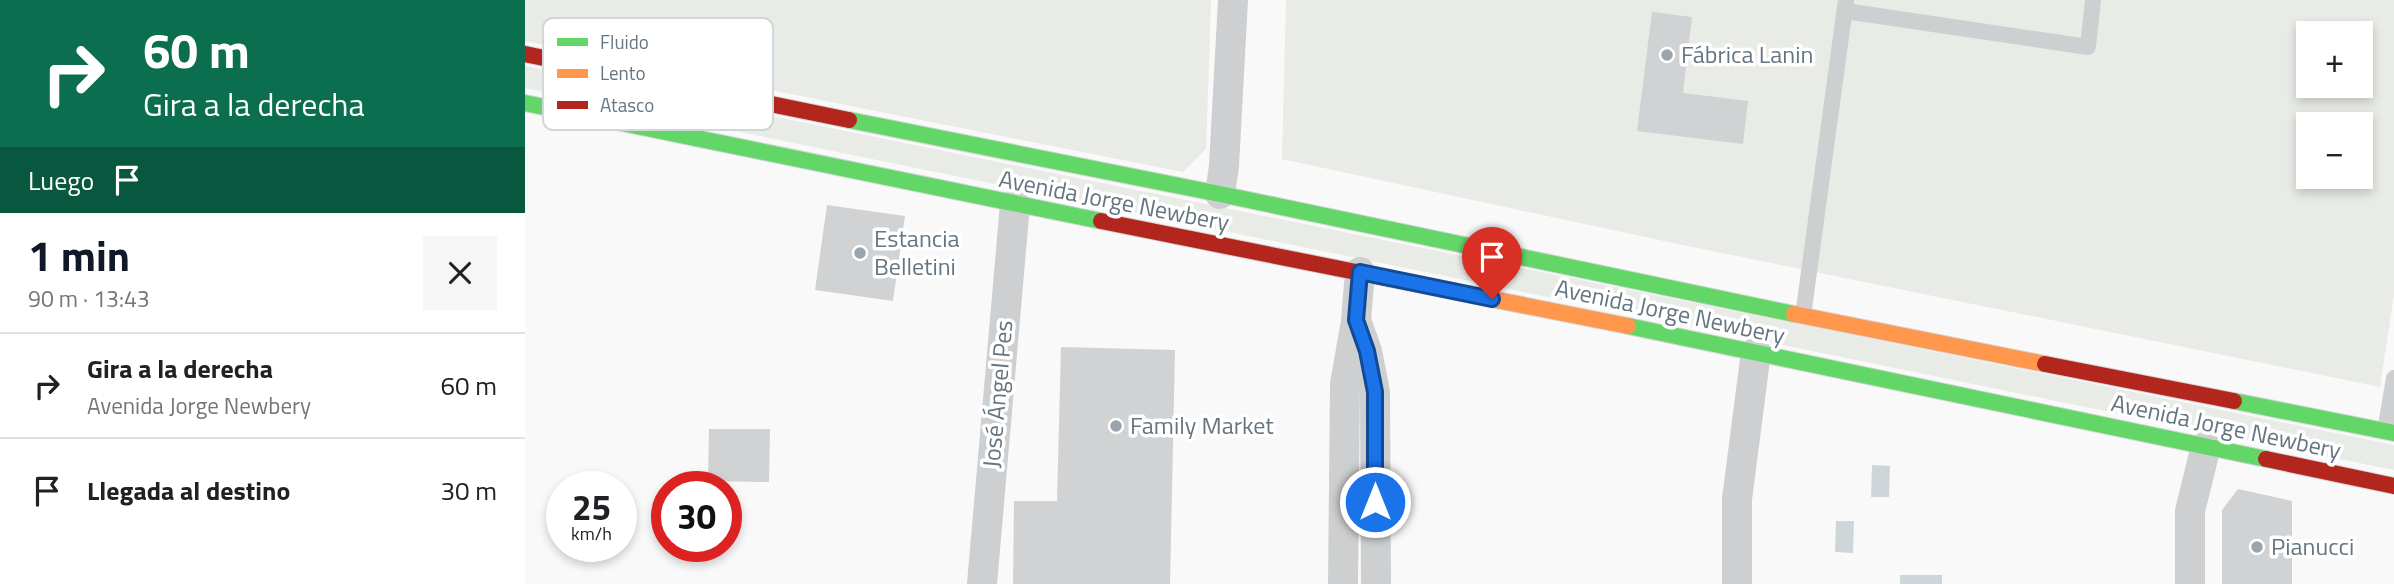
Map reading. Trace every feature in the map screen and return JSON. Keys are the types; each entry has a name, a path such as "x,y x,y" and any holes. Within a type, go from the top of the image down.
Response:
{"main road":[{"name":"Avenida Jorge Newbery","path":"525,54 543,58"},
{"name":"Avenida Jorge Newbery","path":"525,103 543,107"},
{"name":"Avenida Jorge Newbery","path":"773,105 2389,433"},
{"name":"Avenida Jorge Newbery","path":"656,130 1756,352 2394,486"}],"street":[{"path":"1220,194 1224,166 1233,0"},
{"name":"José Ángel Pes","path":"982,584 1015,204"},
{"path":"1343,584 1345,384 1356,320 1360,272"},
{"path":"1356,320 1367,351 1375,392 1375,584"},
{"path":"1737,584 1737,499 1756,352"},
{"path":"2190,584 2190,511 2206,446"}],"lane":[{"path":"1803,316 1845,5 2088,47 2093,0"},
{"path":"2389,433 2394,378"}],"shaded area":[{"path":"525,0 1211,0 1206,149 1183,172 773,90 773,18 543,18 543,45 525,41"},
{"path":"1286,0 2394,0 2394,294 2380,387 1673,243 1282,159"},
{"path":"525,66 543,70 543,92 525,88"},
{"path":"773,116 2394,445 2394,470 730,130 773,130"},
{"path":"1872,465 1890,466 1889,497 1871,497"},
{"path":"1836,521 1854,521 1853,553 1835,552"},
{"path":"1900,575 1942,575 1942,584 1900,584"}],"building":[{"name":"Fábrica Lanin","path":"1652,12 1692,17 1683,93 1748,101 1743,144 1637,131"},
{"name":"Estancia Belletini","path":"827,205 905,216 893,301 815,290"},
{"path":"1061,347 1175,350 1170,584 1013,584 1014,501 1057,501"},
{"path":"709,429 770,429 769,482 742,482 742,471 708,471"},
{"name":"Pianucci","path":"2238,489 2292,501 2292,584 2222,584 2222,510"}],"traffic: fast":[{"path":"525,103 543,107"},
{"path":"849,120 1220,194 1794,314"},
{"path":"657,130 1101,221"},
{"path":"1628,326 2266,459"},
{"path":"2234,401 2394,433"}],"traffic: slow":[{"path":"1391,279 1628,326"},
{"path":"1794,314 2045,364"}],"traffic: jam":[{"path":"525,54 543,58"},
{"path":"773,105 849,120"},
{"path":"1101,221 1391,279"},
{"path":"2045,364 2234,401"},
{"path":"2266,459 2394,486"}],"place":[{"name":"Fábrica Lanin","path":"1667,55"},
{"name":"Estancia Belletini","path":"860,253"},
{"name":"Family Market","path":"1116,426"},
{"name":"Pianucci","path":"2257,547"}],"route":[{"path":"1375,502 1375,392 1367,351 1356,320 1360,272 1492,299"}]}
